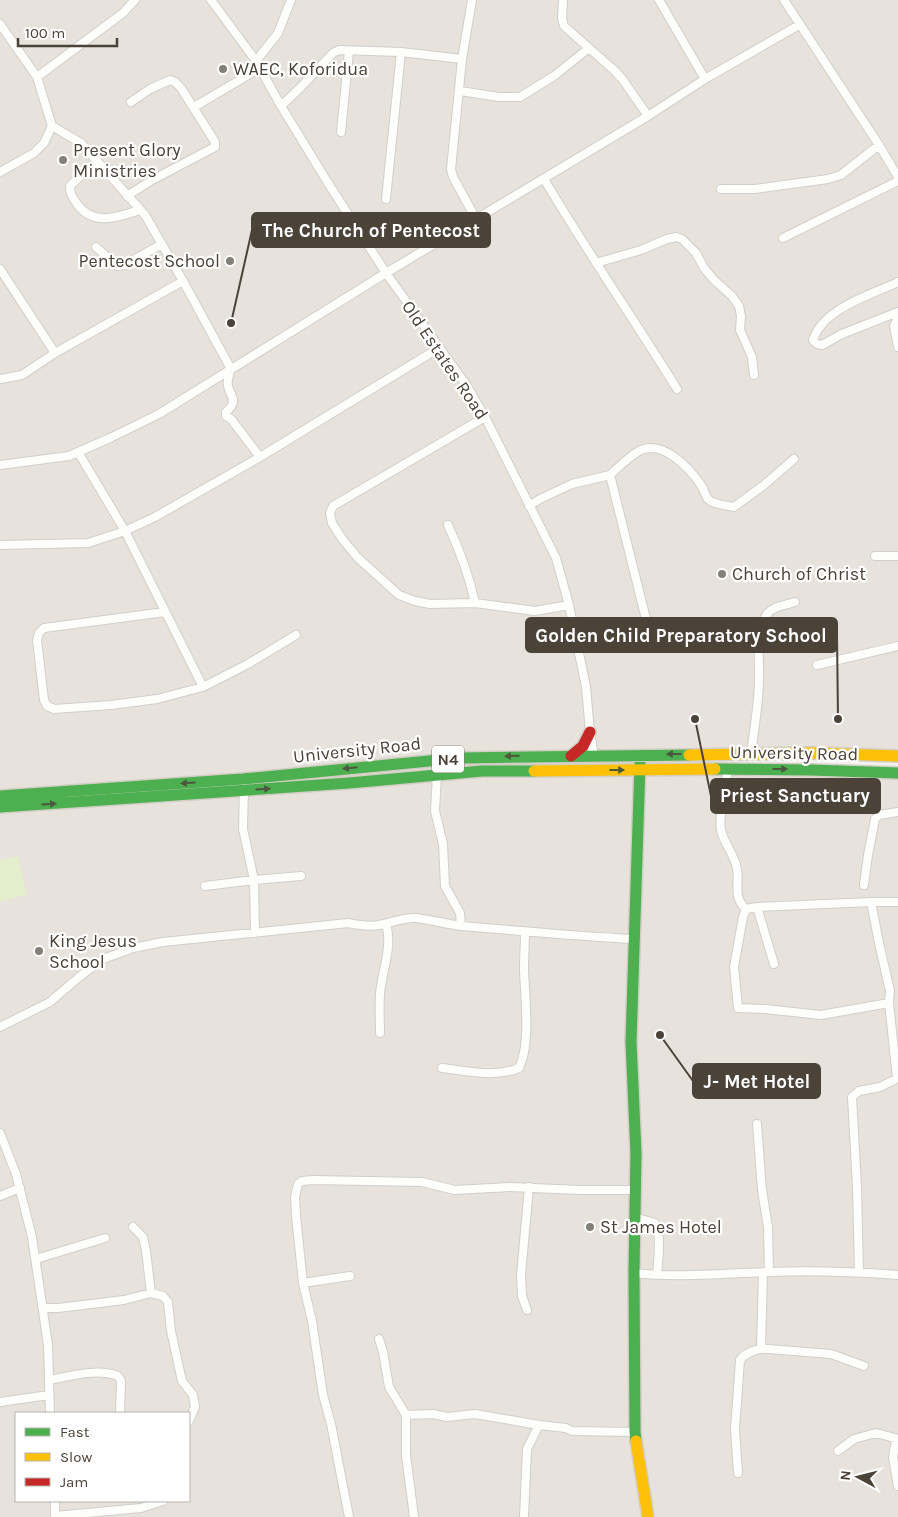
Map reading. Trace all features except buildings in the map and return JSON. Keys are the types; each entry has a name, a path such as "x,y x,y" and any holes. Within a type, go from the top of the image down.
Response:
{"main road":[{"path":"571,756 583,746 590,732"},
{"name":"University Road","path":"0,807 244,784 460,758 813,753 898,756"},
{"path":"640,754 630,1042 636,1190 634,1218 635,1432 648,1517"},
{"name":"University Road","path":"0,796 482,771 728,769 898,773"}],"street":[{"path":"37,77 123,13 135,0"},
{"name":"Old Estates Road","path":"211,0 258,64 328,183 386,273 467,386 485,417 556,558 569,605 586,687 596,770"},
{"path":"194,107 258,64 278,33 291,0"},
{"path":"472,0 462,59 452,173 476,219"},
{"path":"563,0 562,18 564,26 623,80 648,116"},
{"path":"659,0 705,78"},
{"path":"784,0 898,177"},
{"path":"0,24 37,77 52,126 44,143 34,152 1,169"},
{"path":"0,464 57,458 78,452 159,414 386,273 648,116 705,78 799,25"},
{"path":"460,91 499,97 520,97 554,76 589,48"},
{"path":"281,106 333,53 339,50 401,52 462,59"},
{"path":"342,132 349,51"},
{"path":"386,199 401,52"},
{"path":"127,196 152,180 215,146 215,142 194,107 175,82 170,80 150,89 131,102"},
{"path":"52,126 82,143 145,215 230,369 227,384 234,401 233,406 226,412 226,416 231,419 260,457"},
{"path":"721,189 755,189 828,179 841,175 879,145"},
{"path":"97,160 70,186 70,194 84,213 96,218 112,219 140,210"},
{"path":"544,179 677,389"},
{"path":"783,238 898,181"},
{"path":"596,263 642,250 676,236 682,239 696,253 709,274 732,296 739,306 741,316 740,330 752,358 754,375"},
{"path":"96,247 117,266 124,265 162,244"},
{"path":"0,269 55,353"},
{"path":"0,379 22,375 55,353 183,281"},
{"path":"898,282 835,312 815,334 813,340 817,344 822,345 842,334 898,312"},
{"path":"898,318 894,326 898,347"},
{"path":"0,545 88,543 125,531 155,517 260,457 439,348"},
{"path":"485,417 333,506 330,512 332,523 358,558 399,595 415,601 430,604 474,603 535,611 569,605"},
{"path":"529,506 572,484 610,475 626,460 642,450 652,448 665,451 683,464 702,486 708,499 715,503 734,507 764,485 794,459"},
{"path":"78,452 125,531 203,687"},
{"path":"610,475 653,647"},
{"path":"448,525 470,582 474,603"},
{"path":"875,556 898,556"},
{"path":"751,754 759,678 759,635 769,612 778,606 795,602"},
{"path":"165,612 44,628 39,633 37,640 44,700 47,706 54,709 111,705 158,699 203,687 296,636"},
{"path":"817,665 898,646"},
{"path":"728,769 721,831 738,871 737,895 742,905 746,908 898,902"},
{"path":"437,774 435,811 443,844 446,886 460,912 461,926"},
{"path":"244,784 244,829 254,880 254,932"},
{"path":"864,885 875,819 879,815 898,812"},
{"path":"205,886 302,876"},
{"path":"859,1272 852,1097 859,1091 880,1087 898,1078 889,1003 894,990 879,943 871,902"},
{"path":"758,907 774,964"},
{"path":"746,908 742,917 734,967 738,1008 821,1015 889,1003"},
{"path":"0,1027 50,1002 103,959 132,948 163,942 348,923 378,926 396,920 413,918 461,926 563,936 634,939"},
{"path":"380,1033 380,993 387,960 389,934 386,924"},
{"path":"442,1068 487,1073 508,1072 519,1068 524,1059 526,1037 525,931"},
{"path":"757,1124 762,1190 768,1227 761,1348"},
{"path":"0,1133 20,1188 36,1259 48,1345 50,1412"},
{"path":"349,1517 324,1395 312,1321 303,1283 295,1196 298,1184 302,1181 313,1180 422,1182 456,1190 492,1187 529,1187 579,1190 636,1190"},
{"path":"527,1310 522,1296 521,1275 529,1187"},
{"path":"0,1196 20,1188"},
{"path":"634,1218 656,1223 657,1225 657,1276"},
{"path":"133,1227 142,1237 144,1244 151,1293"},
{"path":"36,1259 105,1238"},
{"path":"634,1273 657,1276 812,1271 898,1275"},
{"path":"303,1283 350,1276"},
{"path":"43,1308 124,1300 151,1293 163,1296 168,1302 171,1331 182,1381 193,1395 194,1407 190,1418"},
{"path":"379,1339 389,1387 406,1415 406,1455 414,1517"},
{"path":"738,1473 736,1429 740,1360 746,1354 761,1348 831,1354 864,1366"},
{"path":"49,1380 87,1373 112,1373 118,1376 121,1381 120,1412"},
{"path":"0,1402 49,1395"},
{"path":"406,1415 433,1414 447,1417 474,1414 566,1428 572,1431 635,1432"},
{"path":"524,1517 527,1449 539,1425"},
{"path":"838,1451 854,1439 876,1434 897,1439 893,1457 898,1486"},
{"path":"54,1502 55,1517 141,1508 160,1502"},
{"path":"119,1511 120,1502"}],"shaded area":[{"path":"0,0 898,0 898,753 0,791"},
{"path":"563,774 898,776 898,1517 0,1517 0,812 339,786"}],"green space":[{"path":"18,856 27,894 0,902 0,860"}],"traffic: fast":[{"path":"0,796 243,779 460,758 689,755"},
{"path":"636,1441 634,1273 636,1153 631,1042 640,763"},
{"path":"715,769 898,773"},
{"path":"0,807 349,783 482,771 534,771"}],"traffic: slow":[{"path":"689,755 813,753 898,756"},
{"path":"534,771 715,769"},
{"path":"636,1441 648,1517"}],"traffic: jam":[{"path":"571,756 583,746 590,732"}],"place":[{"name":"WAEC, Koforidua","path":"223,69"},
{"name":"Present Glory Ministries","path":"63,160"},
{"name":"Pentecost School","path":"230,261"},
{"name":"The Church of Pentecost","path":"231,323"},
{"name":"Church of Christ","path":"722,574"},
{"name":"Priest Sanctuary","path":"695,719"},
{"name":"Golden Child Preparatory School","path":"838,719"},
{"name":"King Jesus School","path":"39,951"},
{"name":"J- Met Hotel","path":"660,1035"},
{"name":"St James Hotel","path":"590,1227"}]}
